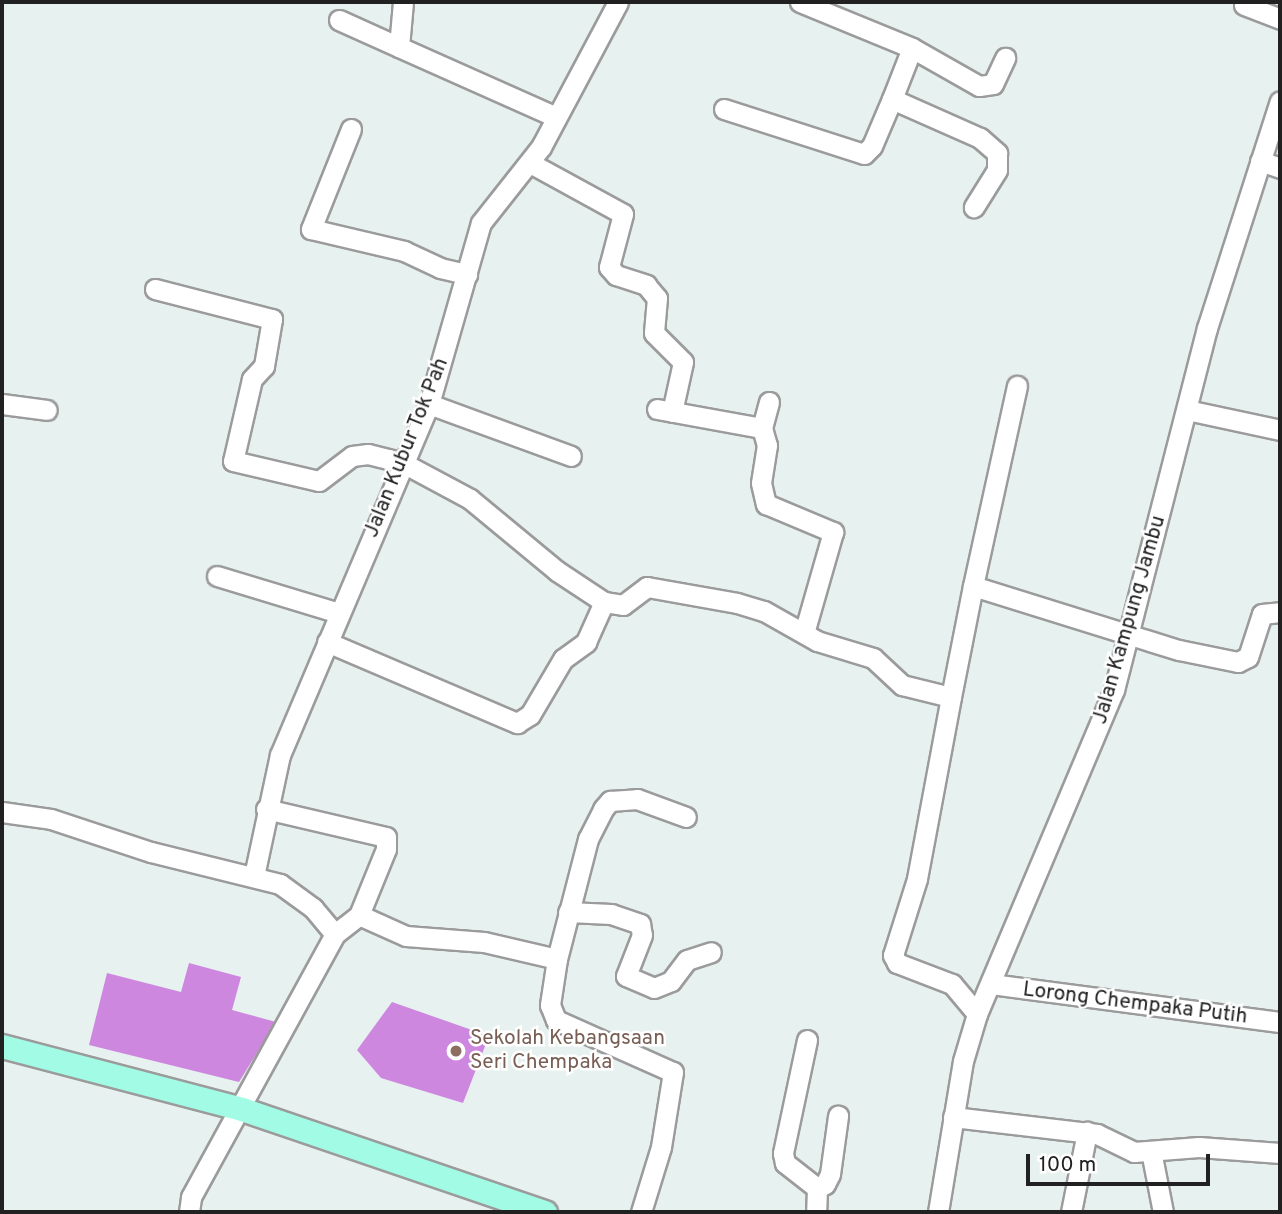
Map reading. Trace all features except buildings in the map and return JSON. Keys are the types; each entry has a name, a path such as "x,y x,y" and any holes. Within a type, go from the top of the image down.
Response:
{"main road":[{"path":"2,1046 242,1109 545,1212"}],"street":[{"path":"399,47 403,2"},
{"name":"Jalan Kubur Tok Pah","path":"254,876 266,809 280,755 429,404 481,223 530,163 618,2"},
{"path":"800,2 912,48 979,86 993,84 1005,58"},
{"path":"1244,5 1280,19"},
{"path":"339,20 556,117"},
{"path":"724,109 864,154 892,99 912,48"},
{"path":"892,99 992,146 999,161 975,207"},
{"name":"Jalan Kampung Jambu","path":"938,1212 953,1117 977,1014 1114,690 1226,262 1280,101"},
{"path":"351,129 311,229 404,251 440,268 467,274"},
{"path":"1260,161 1280,168"},
{"path":"530,163 623,214 609,267 615,275 646,285 657,298 654,333 683,362 665,411 762,428"},
{"path":"155,289 272,320 264,366 252,379 233,461 319,481 352,456 368,454 403,463 470,499 557,571 604,602 623,605 635,592 660,587 764,611 804,633 873,658 902,685 951,697"},
{"path":"977,1014 952,984 897,963 892,955 917,879 973,586 1017,386"},
{"path":"769,402 762,428 767,445 761,482 766,504 827,527 834,535 804,633"},
{"path":"2,404 47,410"},
{"path":"429,404 571,456"},
{"path":"1187,410 1280,430"},
{"path":"216,576 339,612"},
{"path":"973,586 1129,634 1238,662 1248,657 1262,614 1280,612"},
{"path":"327,642 517,723 530,715 563,659 586,642 604,602"},
{"path":"641,1212 661,1147 673,1072 556,1020 550,1005 557,958 588,839 610,801 636,799 686,817"},
{"path":"189,1212 191,1197 242,1109 335,934 359,915 386,849 386,837 266,809"},
{"path":"2,812 51,819 151,852 254,876 298,895 335,934"},
{"path":"568,912 611,914 640,924 642,934 626,976 654,988 669,983 687,960 711,952"},
{"path":"359,915 406,936 484,942 557,958"},
{"name":"Lorong Chempaka Putih","path":"990,984 1280,1022"},
{"path":"807,1040 783,1153 785,1163 817,1188"},
{"path":"817,1188 825,1184 830,1174 838,1116"},
{"path":"953,1117 1087,1132 1134,1152 1199,1147 1280,1153"},
{"path":"1071,1212 1087,1132"},
{"path":"1151,1152 1163,1212"},
{"name":"Jalan Kampung Jambu","path":"945,1212 946,1171"},
{"path":"816,1212 817,1188"}],"shaded area":[{"path":"189,963 241,977 232,1010 276,1022 239,1082 89,1045 107,973 181,992"},
{"path":"392,1002 489,1036 463,1103 381,1078 357,1050"}],"place":[{"name":"Sekolah Kebangsaan Seri Chempaka","path":"456,1051"}]}
